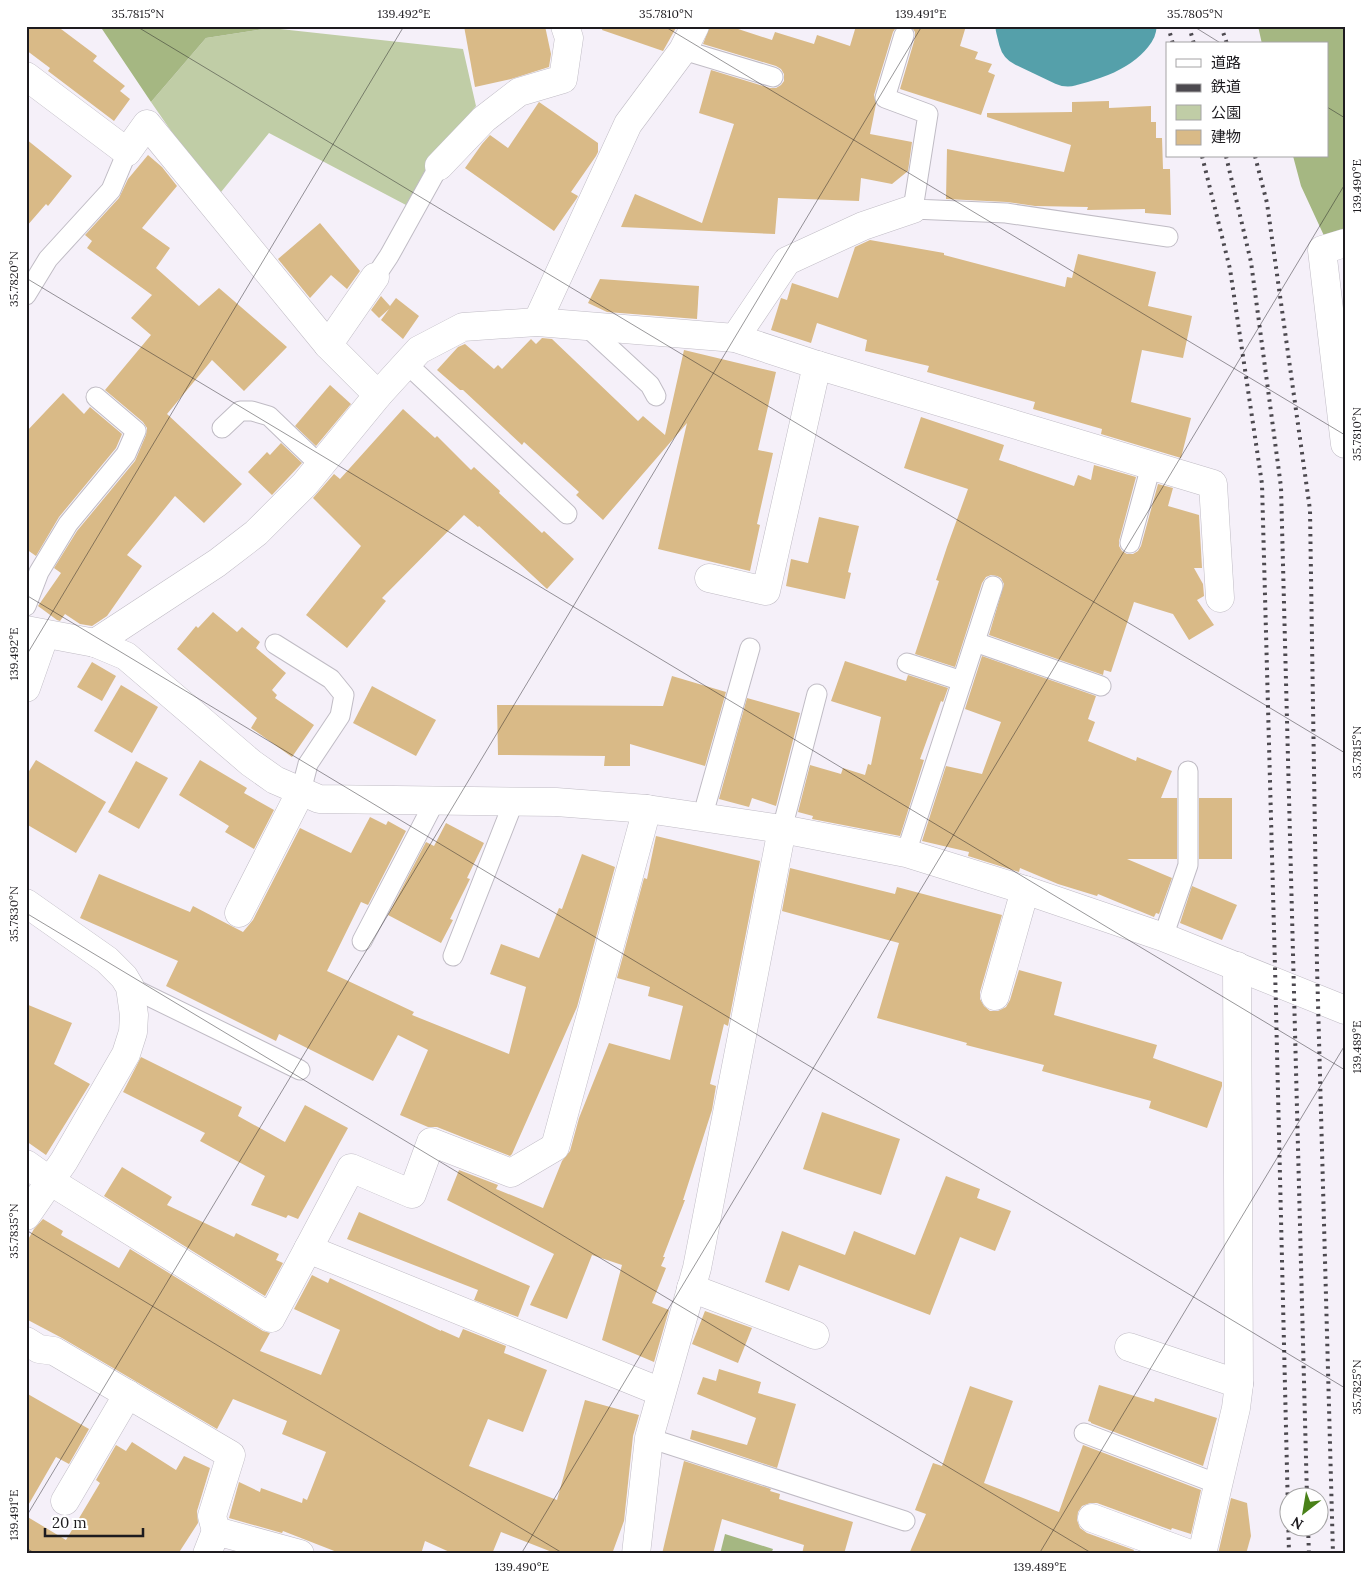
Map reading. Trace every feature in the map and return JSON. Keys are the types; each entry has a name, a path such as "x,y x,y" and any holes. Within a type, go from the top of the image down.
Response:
{"street":[{"path":"439,166 484,119 519,92 563,79 569,38 564,26"},
{"path":"537,322 628,124 683,50 695,26"},
{"path":"26,76 127,152 147,124 328,345 378,395"},
{"path":"735,338 787,261 863,226 914,209"},
{"path":"1345,243 1322,250 1345,444"},
{"path":"328,345 375,277"},
{"path":"95,644 217,563 256,533 304,484 378,395 419,350 462,327 537,322 735,338 817,365 1213,484 1220,598"},
{"path":"709,578 766,591 817,365"},
{"path":"26,688 35,632 95,644 126,656 251,763 275,780 319,799 556,802 647,809 782,829 906,853 1025,890 1162,937 1343,1005"},
{"path":"239,913 301,791"},
{"path":"26,1164 50,1181 271,1318 351,1168 412,1194 431,1142 511,1173 555,1147 647,809"},
{"path":"636,1554 649,1438 697,1268 782,829"},
{"path":"995,996 1025,890"},
{"path":"26,902 107,960 124,977 130,987 134,1008 133,1032 126,1054 64,1161 26,1216"},
{"path":"1202,1554 1236,1408 1239,1384 1237,966"},
{"path":"308,1249 661,1392"},
{"path":"691,1288 815,1335"},
{"path":"26,1341 39,1349 54,1351 231,1455 212,1516 212,1542 300,1554"},
{"path":"1129,1347 1239,1384"},
{"path":"65,1501 128,1394"},
{"path":"1092,1518 1190,1554"}],"lane":[{"path":"904,35 885,98 928,114 914,209 1006,212 1168,238"},
{"path":"683,50 773,77"},
{"path":"26,295 48,259 111,190 127,152"},
{"path":"375,277 389,256 439,166"},
{"path":"586,326 650,385 656,396"},
{"path":"407,364 567,514"},
{"path":"26,606 39,572 68,524 126,454 136,431 96,397"},
{"path":"222,428 240,411 252,411 269,416 320,465"},
{"path":"1130,543 1151,466"},
{"path":"906,853 993,586"},
{"path":"975,642 1101,686"},
{"path":"275,644 331,679 344,695 340,716 308,764 301,791"},
{"path":"702,818 750,648"},
{"path":"907,663 962,681"},
{"path":"782,829 817,694"},
{"path":"1162,937 1188,865 1188,771"},
{"path":"362,941 436,799"},
{"path":"453,956 514,801"},
{"path":"130,987 300,1070"},
{"path":"1084,1433 1218,1484"},
{"path":"649,1438 905,1521"}],"green space":[{"path":"100,26 271,26 271,28 206,38 151,102"},
{"path":"1258,26 1345,26 1345,233 1326,240 1301,186 1294,158 1328,158 1328,42 1262,42"},
{"path":"271,28 463,49 476,106 432,160 406,205 269,133 217,197 151,102 206,38"},
{"path":"725,1534 773,1549 771,1554 720,1554"}],"building":[{"path":"26,26 57,26 97,56 93,61 125,86 120,91 130,99 114,121 48,71 50,68 26,50"},
{"path":"464,26 545,26 551,54 549,67 511,79 475,87"},
{"path":"603,26 677,26 663,51 602,30"},
{"path":"710,26 729,26 772,40 775,32 814,44 817,35 850,46 856,26 897,26 893,32 874,95 876,104 870,134 912,142 908,171 892,184 861,178 859,201 778,198 775,234 621,227 635,194 702,223 734,124 699,113 711,70 770,88 776,88 784,81 784,74 776,66 703,44"},
{"path":"911,26 966,26 960,46 978,52 975,59 992,64 988,72 995,75 981,115 900,89 915,38 915,32"},
{"path":"1109,101 1109,108 1151,106 1151,122 1156,122 1156,138 1162,138 1163,169 1170,169 1171,215 1145,213 1145,209 1087,210 1088,207 1035,206 1007,202 946,199 947,149 1064,172 1071,145 987,117 987,113 1072,112 1072,102"},
{"path":"539,102 598,143 596,156 571,192 578,196 577,198 554,231 465,168 490,135 508,148"},
{"path":"26,139 72,176 48,206 46,204 26,227"},
{"path":"148,155 162,167 177,186 142,228 170,248 156,268 199,306 219,288 287,347 244,391 212,360 167,414 242,484 204,523 175,496 127,555 142,566 107,616 92,626 80,624 65,614 60,621 57,620 38,606 61,573 54,568 77,531 135,461 146,435 147,428 143,422 105,390 151,335 131,318 152,295 87,248 92,241 85,235 119,198 128,179"},
{"path":"320,223 360,271 347,289 331,275 310,298 278,259"},
{"path":"870,240 944,253 944,255 1065,287 1067,277 1072,278 1078,254 1156,272 1148,306 1192,316 1183,358 1142,350 1131,402 1191,418 1181,458 1101,434 1102,429 1033,409 1035,402 927,372 929,366 865,351 867,340 817,323 811,343 771,330 781,298 787,300 792,283 838,298 855,247"},
{"path":"600,279 699,286 697,319 607,312 588,303"},
{"path":"381,296 390,306 396,298 419,316 403,339 381,320 389,309 379,318 371,310"},
{"path":"542,338 552,339 638,421 643,416 665,435 684,350 776,372 758,450 773,453 757,524 760,525 750,571 658,549 687,423 603,520 576,495 579,492 524,442 522,445 463,390 460,390 437,370 458,347 465,344 494,369 498,365 502,369 531,339 536,344"},
{"path":"330,385 351,404 316,446 295,426"},
{"path":"63,393 84,414 90,407 122,434 116,448 59,517 36,556 26,549 26,432"},
{"path":"403,409 435,438 437,436 471,470 474,467 542,533 544,531 574,559 547,589 479,526 464,515 382,598 386,601 347,648 306,615 361,546 313,498 334,474 340,479"},
{"path":"921,417 1004,445 999,460 1074,486 1078,475 1091,480 1094,465 1136,477 1119,541 1122,551 1127,554 1133,554 1141,546 1158,484 1173,488 1168,506 1199,515 1202,568 1194,568 1203,584 1204,596 1197,600 1214,625 1189,640 1173,614 1134,602 1111,672 1104,670 1103,675 989,635 1004,584 1001,578 991,575 986,577 982,583 955,667 915,654 939,581 936,580 968,489 904,468"},
{"path":"281,443 302,463 272,495 248,472 267,452 270,455"},
{"path":"819,517 859,526 848,572 851,573 845,599 786,586 791,559 808,563"},
{"path":"213,612 237,632 242,627 260,642 256,648 286,673 272,690 277,695 275,698 314,725 292,757 251,728 257,718 177,649 196,626 198,628"},
{"path":"982,656 1096,696 1088,719 1095,722 1088,741 1136,761 1137,757 1172,771 1161,798 1177,798 1177,859 1127,859 1172,878 1159,914 1156,913 1154,917 1098,894 1097,896 1058,884 1020,868 1019,872 968,856 969,852 922,841 946,766 982,774 1001,722 965,709"},
{"path":"845,661 906,681 908,675 948,688 943,702 941,701 920,759 924,760 900,836 812,819 813,816 798,812 810,765 841,774 843,768 865,775 868,764 871,765 881,717 831,701"},
{"path":"92,662 116,676 102,701 77,687"},
{"path":"672,676 726,692 705,766 630,744 630,766 604,766 605,756 498,755 497,705 663,706"},
{"path":"121,685 158,707 132,753 94,731"},
{"path":"372,686 436,720 416,756 353,723"},
{"path":"747,698 800,713 776,806 752,798 749,807 719,799"},
{"path":"36,760 106,802 76,853 26,824 26,776"},
{"path":"200,760 247,788 244,793 274,810 254,849 225,832 229,826 179,795"},
{"path":"136,761 168,778 139,829 108,812"},
{"path":"1199,798 1232,798 1232,859 1199,859"},
{"path":"370,817 386,825 388,821 406,831 368,905 361,902 327,971 414,1012 412,1015 509,1054 526,987 490,974 501,944 539,958 559,908 562,909 582,854 615,867 577,1007 510,1156 437,1127 428,1127 400,1115 428,1050 398,1035 373,1081 279,1034 276,1041 166,986 178,961 80,918 99,874 190,912 193,906 243,932 253,920 300,828 351,853"},
{"path":"446,823 484,843 467,878 470,879 450,919 453,920 441,943 388,915 426,842 434,846"},
{"path":"656,836 760,861 728,1026 724,1024 710,1084 716,1086 712,1110 683,1200 685,1200 663,1257 665,1257 661,1266 666,1268 652,1303 669,1310 654,1362 602,1340 622,1265 592,1255 567,1319 530,1305 554,1254 447,1200 459,1170 498,1185 496,1189 543,1208 562,1161 570,1151 579,1118 609,1043 670,1060 683,1006 648,996 650,987 617,978 644,878 647,879"},
{"path":"790,868 895,894 897,887 1002,915 980,992 980,999 984,1006 990,1011 998,1011 1006,1007 1019,970 1062,982 1054,1015 1157,1045 1153,1058 1222,1082 1207,1128 1149,1108 1151,1101 1042,1071 1044,1065 966,1045 967,1043 877,1018 899,943 782,911"},
{"path":"1192,886 1237,905 1222,940 1180,923"},
{"path":"26,1004 72,1023 54,1064 90,1084 46,1155 26,1141"},
{"path":"141,1057 242,1107 238,1116 285,1142 305,1105 348,1128 298,1219 288,1215 286,1218 251,1205 265,1176 200,1141 205,1133 123,1092"},
{"path":"822,1112 900,1139 881,1195 803,1169"},
{"path":"122,1167 172,1197 167,1205 234,1237 236,1233 279,1254 276,1260 283,1263 265,1296 104,1196"},
{"path":"946,1176 980,1189 977,1198 1011,1211 995,1251 960,1237 930,1315 799,1265 789,1291 765,1282 782,1231 845,1255 854,1231 915,1255"},
{"path":"359,1212 530,1286 518,1317 474,1300 478,1290 347,1239"},
{"path":"43,1219 63,1231 61,1235 119,1268 130,1249 263,1331 270,1333 260,1351 321,1375 340,1330 294,1309 312,1275 328,1283 330,1278 459,1338 463,1329 506,1346 504,1353 547,1370 523,1432 488,1419 469,1466 557,1500 585,1400 639,1415 633,1436 624,1521 612,1554 557,1554 501,1532 492,1554 454,1554 425,1541 421,1554 342,1554 283,1531 282,1533 229,1518 239,1482 260,1492 261,1488 302,1503 303,1498 307,1500 326,1452 282,1434 287,1421 233,1399 217,1429 62,1338 26,1319 26,1243 34,1229"},
{"path":"705,1311 752,1328 738,1363 692,1344"},
{"path":"719,1369 761,1382 758,1393 796,1404 777,1468 690,1439 692,1430 747,1445 756,1418 697,1394 703,1377 716,1381"},
{"path":"1099,1385 1154,1402 1155,1398 1217,1418 1203,1466 1088,1421"},
{"path":"970,1386 1013,1401 984,1483 1059,1512 1083,1445 1201,1490 1191,1534 1172,1528 1171,1530 1097,1503 1090,1503 1082,1506 1078,1512 1077,1520 1080,1528 1087,1533 1134,1550 1132,1554 909,1554 926,1514 915,1510 933,1463 942,1466"},
{"path":"26,1393 89,1429 69,1464 56,1457 26,1509"},
{"path":"132,1442 176,1470 184,1456 210,1468 197,1511 198,1523 178,1554 26,1554 26,1516 66,1540 100,1483 96,1480 116,1445 126,1451"},
{"path":"684,1461 771,1489 770,1491 780,1494 779,1499 853,1522 844,1554 802,1554 804,1545 722,1519 713,1554 662,1554"},
{"path":"1231,1498 1247,1503 1251,1536 1246,1554 1218,1554"}],"waterway":[{"path":"1025,26 1028,38 1068,57 1109,42 1116,38 1127,26"}],"railway":[{"path":"1168,26 1172,42"},
{"path":"1189,26 1193,42"},
{"path":"1221,26 1226,42"},
{"path":"1202,158 1230,269 1262,484 1289,1554"},
{"path":"1226,158 1251,262 1281,487 1307,1488"},
{"path":"1256,158 1267,203 1310,510 1317,966 1333,1554"},
{"path":"1308,1538 1309,1554"}]}
